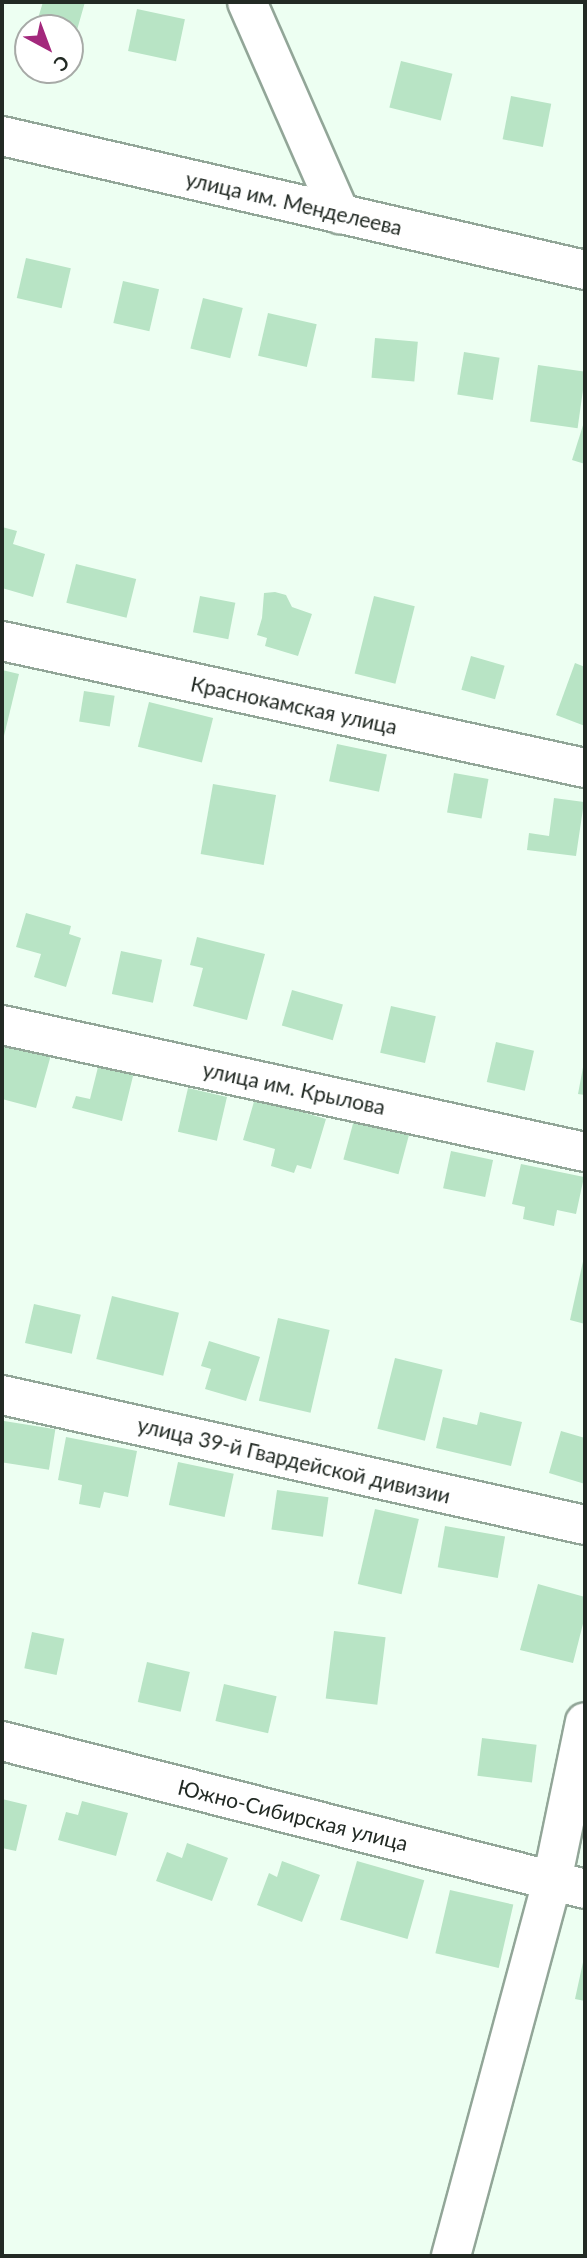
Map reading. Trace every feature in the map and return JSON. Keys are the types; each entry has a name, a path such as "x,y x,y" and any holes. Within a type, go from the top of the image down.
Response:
{"street":[{"path":"247,2 340,214"},
{"name":"улица им. Менделеева","path":"2,136 585,270"},
{"name":"Краснокамская улица","path":"2,641 585,768"},
{"name":"улица им. Крылова","path":"2,1025 585,1152"},
{"name":"улица 39-й Гвардейской дивизии","path":"2,1395 585,1525"},
{"path":"451,2256 569,1885 585,1723"},
{"name":"Южно-Сибирская улица","path":"2,1741 569,1885"}],"building":[{"path":"43,2 85,2 82,14 39,14"},
{"path":"137,9 185,19 176,61 128,51"},
{"path":"401,61 452,74 441,120 389,108"},
{"path":"511,96 551,104 543,147 503,139"},
{"path":"26,258 71,268 62,308 17,298"},
{"path":"123,281 159,289 149,331 113,323"},
{"path":"203,298 243,308 230,358 190,348"},
{"path":"268,313 317,324 307,367 258,356"},
{"path":"375,338 418,342 414,382 372,378"},
{"path":"464,352 500,358 493,400 457,394"},
{"path":"538,365 585,372 578,428 530,421"},
{"path":"585,419 585,464 572,460"},
{"path":"2,527 17,531 13,544 45,554 33,597 2,588"},
{"path":"76,564 136,579 126,618 66,603"},
{"path":"264,593 286,595 292,607 312,614 298,656 265,646 267,638 257,635 262,618"},
{"path":"200,596 235,603 228,639 193,632"},
{"path":"374,596 415,606 395,684 355,674"},
{"path":"471,656 505,666 495,699 461,690"},
{"path":"575,663 585,667 585,726 556,715"},
{"path":"2,670 19,674 3,740 2,740"},
{"path":"84,691 115,696 110,726 79,722"},
{"path":"149,702 213,718 202,763 138,747"},
{"path":"337,744 387,755 379,792 329,781"},
{"path":"454,773 488,779 482,818 447,812"},
{"path":"213,784 276,795 264,865 201,854"},
{"path":"554,798 584,802 576,856 527,850 529,833 549,836"},
{"path":"26,913 71,926 69,934 81,938 66,987 34,977 41,954 16,947"},
{"path":"197,937 265,954 247,1020 193,1006 203,968 190,965"},
{"path":"121,951 162,960 153,1003 112,994"},
{"path":"292,990 343,1005 333,1040 282,1026"},
{"path":"391,1006 436,1016 425,1063 380,1053"},
{"path":"3,1042 51,1055 36,1108 2,1099"},
{"path":"496,1042 534,1051 525,1091 487,1082"},
{"path":"585,1062 585,1095 578,1094"},
{"path":"99,1063 134,1072 122,1121 72,1108 76,1096 90,1099"},
{"path":"188,1088 227,1097 217,1141 178,1132"},
{"path":"255,1098 326,1119 311,1169 297,1165 294,1173 271,1166 275,1149 243,1140"},
{"path":"354,1120 409,1135 398,1174 343,1160"},
{"path":"451,1151 493,1160 485,1197 443,1188"},
{"path":"521,1164 584,1177 576,1214 557,1210 554,1226 523,1219 525,1207 512,1204"},
{"path":"585,1257 585,1324 570,1320"},
{"path":"112,1296 179,1313 163,1376 96,1359"},
{"path":"34,1304 81,1315 72,1354 25,1343"},
{"path":"278,1318 330,1330 311,1413 259,1401"},
{"path":"209,1341 260,1357 246,1401 205,1389 211,1369 201,1366"},
{"path":"395,1358 443,1370 425,1441 377,1429"},
{"path":"480,1412 522,1422 511,1466 436,1448 443,1417 477,1425"},
{"path":"4,1421 55,1429 49,1470 2,1462"},
{"path":"561,1431 585,1438 585,1484 549,1473"},
{"path":"66,1437 137,1451 128,1497 104,1492 100,1508 79,1504 82,1485 58,1480"},
{"path":"178,1462 234,1474 225,1517 169,1505"},
{"path":"277,1490 328,1497 323,1537 271,1530"},
{"path":"375,1509 419,1519 402,1594 358,1584"},
{"path":"445,1526 505,1537 498,1578 438,1567"},
{"path":"538,1584 585,1597 585,1616 573,1663 520,1650"},
{"path":"334,1631 386,1637 377,1705 326,1698"},
{"path":"32,1632 64,1639 57,1675 24,1668"},
{"path":"147,1662 190,1672 181,1712 138,1702"},
{"path":"224,1684 277,1696 268,1733 215,1721"},
{"path":"482,1738 537,1745 532,1782 477,1776"},
{"path":"2,1799 27,1805 16,1851 2,1848"},
{"path":"82,1801 128,1813 116,1856 58,1840 66,1812 78,1815"},
{"path":"187,1843 228,1858 212,1901 156,1881 167,1852 182,1858"},
{"path":"282,1861 320,1875 302,1922 257,1905 269,1873 277,1877"},
{"path":"357,1861 424,1880 407,1939 340,1920"},
{"path":"450,1890 513,1905 499,1968 435,1953"},
{"path":"585,1953 585,2001 575,1999"}]}
